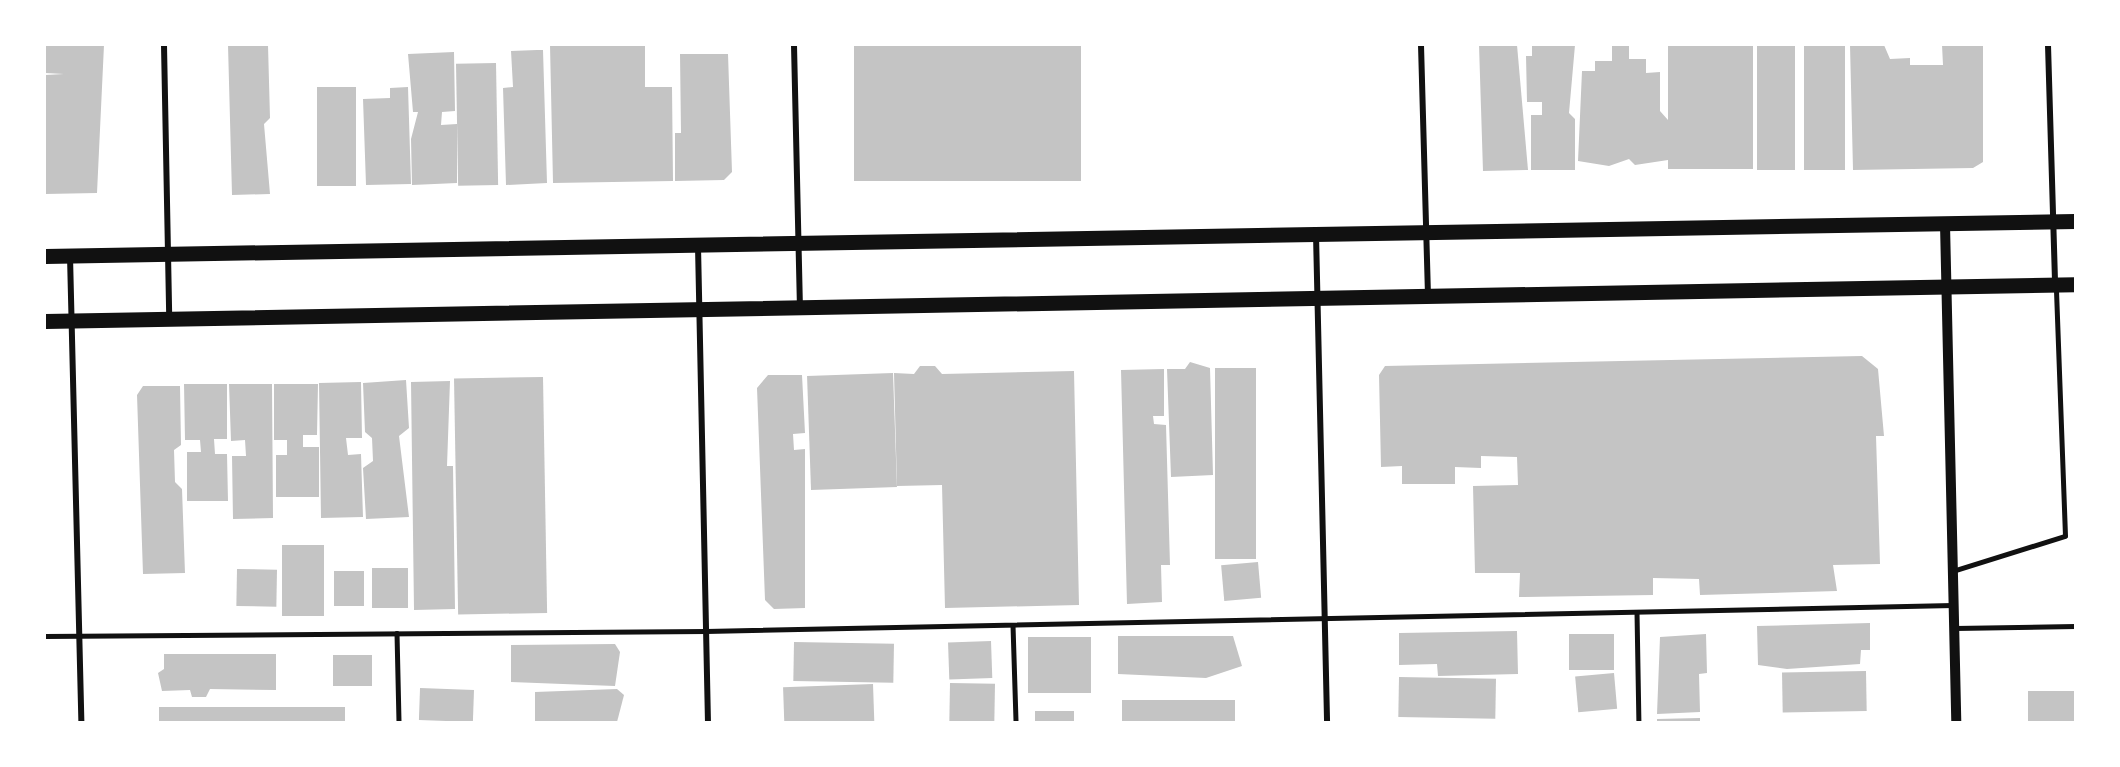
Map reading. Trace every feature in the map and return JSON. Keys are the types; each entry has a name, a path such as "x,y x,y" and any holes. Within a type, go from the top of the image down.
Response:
{"main road":[{"path":"45,256 2075,221"},
{"path":"45,321 2075,284"}],"street":[{"path":"164,45 169,319"},
{"path":"794,45 800,307"},
{"path":"1421,45 1428,296"},
{"path":"2048,45 2055,284"},
{"path":"1945,224 1956,722"},
{"path":"1317,233 1327,722"},
{"path":"698,244 708,722"},
{"path":"70,255 81,722"}],"lane":[{"path":"1953,571 2065,536 2055,284"},
{"path":"45,636 705,631 1953,605"},
{"path":"1636,612 1639,722"},
{"path":"1013,625 1016,722"},
{"path":"1954,628 2075,626"},
{"path":"397,633 399,722"}],"building":[{"path":"45,45 104,45 97,193 45,194 45,75 64,74 45,73"},
{"path":"228,45 268,45 270,118 264,124 270,194 232,195"},
{"path":"550,45 645,45 645,87 672,87 673,181 553,183"},
{"path":"854,45 1081,45 1081,181 854,181"},
{"path":"1479,45 1517,45 1528,170 1483,171"},
{"path":"1532,45 1575,45 1569,113 1575,119 1575,170 1531,170 1531,115 1542,115 1542,102 1527,102 1526,56 1532,56"},
{"path":"1612,45 1629,45 1629,59 1646,59 1646,73 1660,72 1660,111 1668,120 1668,46 1753,45 1753,169 1668,169 1668,160 1635,165 1629,159 1609,166 1578,161 1582,71 1595,71 1595,61 1612,61"},
{"path":"1757,45 1795,45 1795,170 1757,170"},
{"path":"1804,45 1845,45 1845,170 1804,170"},
{"path":"1850,45 1884,45 1890,59 1910,58 1910,65 1943,65 1942,45 1983,45 1983,162 1973,168 1853,170"},
{"path":"543,50 547,183 506,185 503,88 513,87 511,51"},
{"path":"454,52 455,111 442,112 441,125 457,124 457,183 412,185 411,139 418,112 413,112 408,54"},
{"path":"680,54 728,54 732,172 724,180 675,181 675,133 681,133"},
{"path":"496,63 498,185 458,186 456,64"},
{"path":"317,87 356,87 356,186 317,186"},
{"path":"408,87 411,184 366,185 363,99 390,98 390,88"},
{"path":"1862,356 1878,369 1884,436 1876,436 1880,564 1833,565 1837,591 1700,595 1699,579 1653,578 1653,595 1519,597 1520,573 1475,573 1473,486 1518,485 1517,457 1481,456 1481,468 1455,467 1455,484 1402,484 1402,466 1381,467 1379,375 1385,366"},
{"path":"1190,362 1210,368 1213,475 1171,477 1167,369 1185,369"},
{"path":"920,366 935,366 942,374 1074,371 1079,605 945,608 942,485 897,486 894,373 914,374"},
{"path":"1215,368 1256,368 1256,559 1215,559"},
{"path":"1164,369 1164,416 1153,416 1154,424 1166,425 1170,565 1161,565 1162,602 1127,604 1121,370"},
{"path":"893,373 897,487 811,490 807,376"},
{"path":"768,375 802,375 805,433 793,434 794,450 805,449 805,608 774,609 765,600 757,388"},
{"path":"543,377 547,613 458,615 454,379"},
{"path":"406,380 409,428 399,436 409,517 366,519 363,468 373,461 372,438 365,432 363,383"},
{"path":"450,381 447,466 453,466 455,609 414,610 411,382"},
{"path":"361,382 362,438 346,438 348,455 361,454 363,517 321,518 319,383"},
{"path":"184,384 227,384 227,439 214,439 215,454 227,454 228,501 187,501 187,452 201,452 200,440 185,440"},
{"path":"229,384 272,384 273,518 233,519 232,456 246,456 245,440 231,441"},
{"path":"274,384 318,384 317,435 303,435 303,447 319,447 319,497 276,497 276,455 287,455 287,440 274,440"},
{"path":"143,386 180,386 181,445 174,450 175,482 182,489 185,573 143,574 137,395"},
{"path":"282,545 324,545 324,616 282,616"},
{"path":"1258,562 1261,598 1224,601 1221,565"},
{"path":"372,568 408,568 408,608 372,608"},
{"path":"237,569 277,570 276,607 236,606"},
{"path":"334,571 364,571 364,606 334,606"},
{"path":"1870,623 1870,650 1861,650 1860,664 1787,669 1758,665 1757,626"},
{"path":"1517,631 1518,674 1438,676 1437,664 1399,665 1399,633"},
{"path":"1569,634 1614,634 1614,670 1569,670"},
{"path":"1706,634 1707,673 1699,674 1700,712 1657,714 1660,637"},
{"path":"1118,636 1233,636 1242,666 1206,678 1118,674"},
{"path":"1028,637 1091,637 1091,693 1028,693"},
{"path":"991,641 992,678 949,679 948,643"},
{"path":"794,642 894,644 893,683 793,681"},
{"path":"615,644 620,652 615,686 511,682 511,645"},
{"path":"164,654 276,654 276,690 210,689 206,697 192,697 190,690 162,691 158,673 164,669"},
{"path":"333,655 372,655 372,686 333,686"},
{"path":"1866,671 1867,711 1783,712 1782,672"},
{"path":"1614,673 1617,709 1578,712 1575,676"},
{"path":"1399,677 1496,679 1495,719 1398,717"},
{"path":"950,683 995,684 994,722 949,721"},
{"path":"873,684 874,722 784,722 783,687"},
{"path":"420,688 474,690 473,722 419,720"},
{"path":"617,689 624,695 617,722 535,722 535,692"},
{"path":"2028,691 2075,691 2075,722 2028,722"},
{"path":"1122,700 1235,700 1235,722 1122,722"},
{"path":"159,707 345,707 345,722 159,722"},
{"path":"1035,711 1074,711 1074,722 1035,722"},
{"path":"1700,718 1700,722 1657,722 1657,719"}]}
